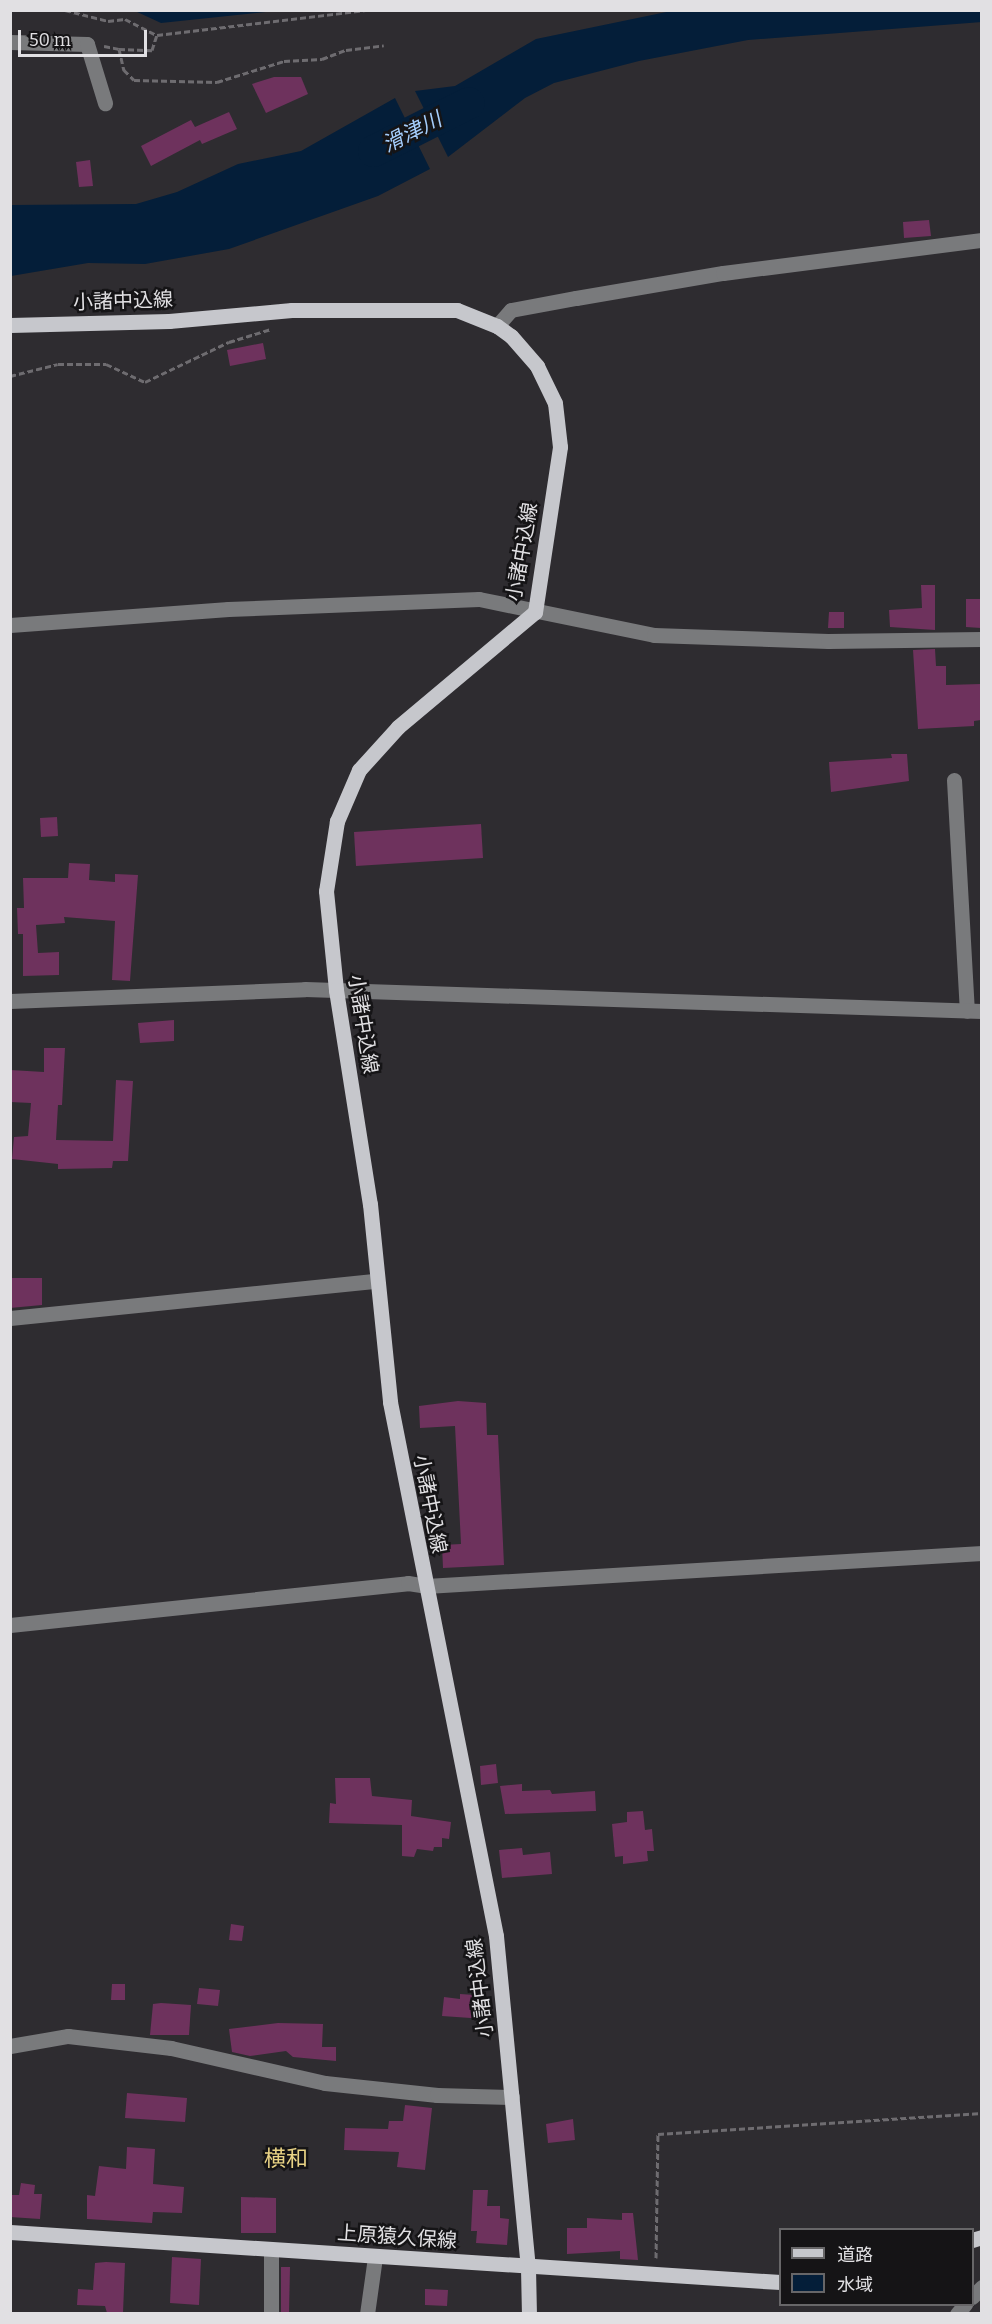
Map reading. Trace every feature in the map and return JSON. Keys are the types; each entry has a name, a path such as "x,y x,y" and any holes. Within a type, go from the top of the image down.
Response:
{"main road":[{"name":"小諸中込線","path":"10,325 169,321 292,310 435,308 457,310 497,326 537,366 555,403 560,421 560,447 535,612 378,746 346,792 332,843 326,891 336,990 364,1154 390,1402 496,1936 528,2268 529,2313"},
{"name":"上原猿久保線","path":"10,2232 528,2268 779,2282"}],"street":[{"path":"10,42 87,44 105,103"},
{"path":"497,326 511,310 576,298 723,273 981,240"},
{"path":"10,625 228,609 479,599 654,635 708,639 981,639"},
{"path":"10,1001 336,990 974,1011 954,780"},
{"path":"10,1318 376,1281"},
{"path":"10,1625 408,1583 426,1586 981,1553"},
{"path":"10,2046 68,2036 171,2048 325,2083 437,2095 512,2097"},
{"path":"271,2250 271,2313"},
{"path":"367,2313 375,2257"}],"path":[{"path":"65,10 108,21 125,19 157,35 366,10"},
{"path":"87,44 119,49 152,50 157,35"},
{"path":"119,49 124,70 134,80 218,82 284,61 322,59 346,50 384,45"},
{"path":"10,376 58,364 106,364 145,382 229,342 280,326"},
{"path":"656,2275 658,2134 981,2113"}],"water":[{"path":"676,10 981,10 982,22 748,40 639,61 554,83 525,98 448,157 415,91 455,86 536,39"},
{"path":"135,11 275,11 161,23"},
{"path":"395,98 430,169 378,196 229,249 145,264 88,263 11,276 11,205 136,204 177,192 238,164 301,151"}],"building":[{"path":"274,77 301,77 308,94 266,113 252,84"},
{"path":"229,112 237,129 202,144 200,140 151,166 141,146 191,120 195,127"},
{"path":"90,160 93,186 79,187 76,162"},
{"path":"929,220 931,236 904,238 903,222"},
{"path":"263,343 266,359 230,366 227,350"},
{"path":"921,585 935,585 935,630 890,627 889,610 922,608"},
{"path":"966,599 981,599 981,628 966,627"},
{"path":"829,612 844,612 844,628 828,628"},
{"path":"935,649 936,666 946,666 946,685 981,684 981,720 974,721 974,726 918,729 913,650"},
{"path":"891,754 907,754 909,781 831,792 829,762 892,758"},
{"path":"57,817 58,836 41,837 40,818"},
{"path":"481,824 483,858 356,866 354,832"},
{"path":"69,863 90,864 89,880 115,882 115,874 138,875 130,981 112,980 115,921 64,917 65,923 36,925 38,953 59,952 59,975 23,976 23,934 18,934 17,908 24,908 23,878 68,878"},
{"path":"174,1020 174,1041 140,1043 138,1023"},
{"path":"44,1048 65,1048 62,1105 58,1105 56,1140 113,1141 116,1080 133,1081 128,1161 113,1161 112,1168 58,1169 58,1164 12,1159 14,1137 28,1136 31,1103 10,1102 10,1070 44,1072"},
{"path":"10,1278 42,1278 42,1305 10,1308"},
{"path":"458,1401 486,1403 487,1435 498,1435 504,1565 443,1568 442,1545 461,1544 455,1426 420,1428 419,1406"},
{"path":"496,1764 498,1783 481,1785 480,1766"},
{"path":"335,1778 370,1778 372,1796 412,1800 411,1816 451,1822 449,1839 442,1838 442,1847 434,1847 433,1851 417,1849 414,1857 402,1856 402,1825 329,1823 330,1803 336,1804"},
{"path":"522,1784 522,1791 550,1790 552,1794 595,1791 596,1811 505,1814 500,1786"},
{"path":"643,1811 645,1830 652,1829 654,1851 647,1851 648,1861 623,1864 623,1856 615,1857 612,1824 627,1822 627,1812"},
{"path":"522,1848 523,1855 550,1852 552,1874 502,1878 499,1850"},
{"path":"231,1924 244,1926 242,1941 229,1940"},
{"path":"112,1984 125,1984 125,2000 111,2000"},
{"path":"199,1988 220,1990 218,2006 197,2004"},
{"path":"460,1994 475,1995 474,2001 486,2002 485,2019 442,2016 444,1997 460,1999"},
{"path":"153,2004 191,2005 189,2035 150,2035"},
{"path":"278,2023 323,2024 322,2047 336,2047 336,2061 293,2057 286,2051 250,2056 232,2052 229,2029"},
{"path":"127,2093 187,2098 185,2122 125,2118"},
{"path":"405,2105 432,2108 425,2170 397,2167 399,2152 344,2150 345,2128 388,2129 389,2121 403,2121"},
{"path":"573,2119 575,2140 548,2143 546,2124"},
{"path":"127,2147 155,2149 153,2184 184,2187 182,2213 153,2212 152,2223 87,2219 87,2195 95,2196 99,2166 126,2169"},
{"path":"21,2183 35,2185 34,2194 42,2194 40,2219 10,2217 10,2195 19,2195"},
{"path":"473,2190 488,2190 487,2206 500,2206 500,2218 509,2219 507,2245 476,2243 477,2231 471,2231"},
{"path":"241,2197 276,2198 276,2233 241,2233"},
{"path":"622,2213 633,2213 638,2260 620,2259 620,2251 567,2254 567,2228 587,2228 587,2218 622,2220"},
{"path":"172,2257 201,2259 199,2305 170,2303"},
{"path":"95,2263 125,2263 123,2313 107,2313 105,2306 77,2305 78,2289 93,2290"},
{"path":"281,2267 290,2267 289,2313 281,2313"},
{"path":"425,2289 448,2290 447,2306 425,2305"}],"waterway":[{"name":"滑津川","path":"374,151 469,103"}],"district":[{"name":"横和","path":"286,2159"}]}
